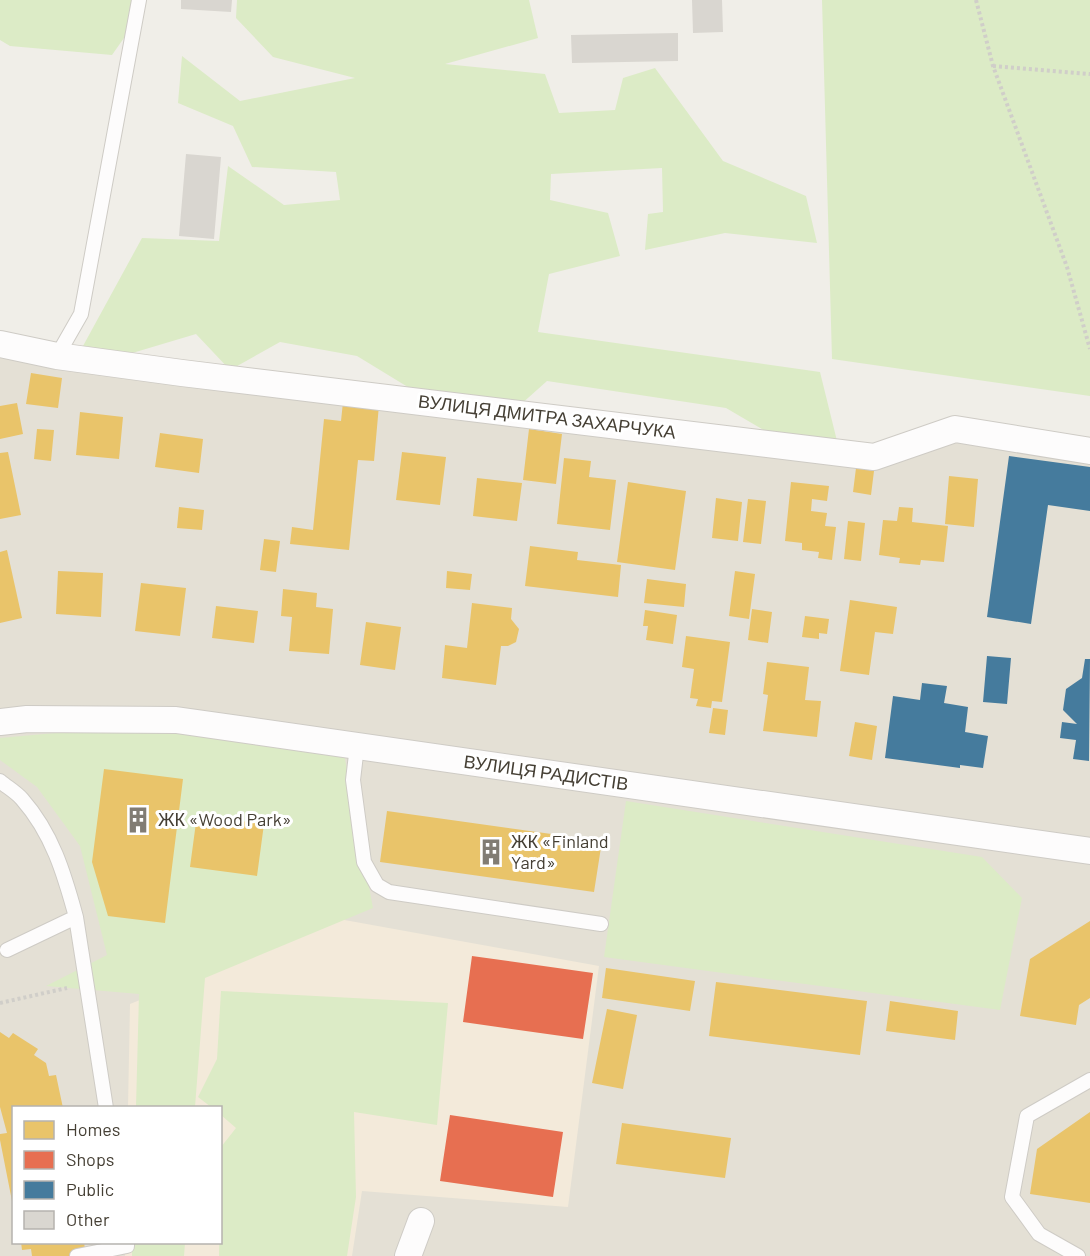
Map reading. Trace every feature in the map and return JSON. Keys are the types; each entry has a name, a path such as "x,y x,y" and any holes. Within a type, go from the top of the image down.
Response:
{"street":[{"name":"ВУЛИЦЯ ДМИТРА ЗАХАРЧУКА","path":"0,344 57,356 874,457 955,429 1090,451"},
{"name":"ВУЛИЦЯ РАДИСТІВ","path":"0,722 27,719 176,720 1090,851"},
{"path":"408,1256 421,1221"}],"lane":[{"path":"57,356 81,314 140,0"},
{"path":"357,746 353,780 364,862 377,885 389,892 601,924"},
{"path":"0,781 21,798 50,837 67,885 76,917 106,1106"},
{"path":"7,950 76,917"},
{"path":"1078,1256 1039,1234 1012,1197 1027,1116 1090,1080"},
{"path":"76,1256 127,1246 127,1244"}],"path":[{"path":"976,0 993,66 1066,267 1090,349"},
{"path":"993,66 1090,74"},
{"path":"0,1003 87,983"}],"shaded area":[{"path":"0,358 879,465 963,441 1090,458 1090,1256 0,1256"},
{"path":"339,919 599,966 568,1207 362,1191 352,1256 125,1256 125,1244 222,1244 222,1106 128,1106 130,1004"}],"green space":[{"path":"0,0 135,0 131,28 112,55 10,46 0,40"},
{"path":"237,0 529,0 538,38 445,64 545,74 559,113 615,110 623,78 655,68 723,161 806,196 817,243 725,233 645,250 648,214 663,212 662,168 551,174 550,200 608,213 620,256 549,274 538,332 820,372 838,445 777,438 726,408 547,381 519,406 416,392 357,356 280,342 230,370 196,334 129,354 83,346 142,238 219,241 228,166 284,205 340,200 336,172 252,167 233,126 178,103 182,56 240,101 355,78 273,57 236,18"},
{"path":"822,0 1090,0 1090,396 832,359"},
{"path":"88,730 212,735 344,754 373,908 205,978 195,1106 136,1106 139,994 46,986 107,955 80,846 37,787 0,760 0,738"},
{"path":"626,801 982,857 1022,898 1000,1010 604,957"},
{"path":"221,991 448,1003 437,1125 354,1112 356,1197 347,1256 219,1256 219,1244 222,1244 222,1146 236,1128 222,1116 222,1106 210,1106 198,1097 217,1059"},
{"path":"132,1244 185,1244 184,1256 132,1256"}],"building: Homes":[{"path":"31,373 62,378 58,408 26,404"},
{"path":"343,402 379,405 374,461 358,460 349,550 290,544 292,527 313,530 324,419 341,421"},
{"path":"17,403 23,434 0,439 0,406"},
{"path":"80,412 123,417 119,459 76,455"},
{"path":"37,429 54,430 51,461 34,459"},
{"path":"529,429 562,434 556,484 523,480"},
{"path":"160,433 203,439 199,473 155,467"},
{"path":"8,452 21,515 0,519 0,453"},
{"path":"402,452 446,457 440,505 396,500"},
{"path":"564,458 591,461 589,477 616,480 610,530 557,524"},
{"path":"856,468 874,471 871,495 853,492"},
{"path":"949,476 978,479 974,527 945,524"},
{"path":"477,478 522,483 517,521 473,516"},
{"path":"628,482 686,491 675,570 617,562"},
{"path":"791,482 829,486 827,501 812,499 811,511 827,513 825,526 836,527 832,560 818,558 819,552 802,550 802,543 785,541"},
{"path":"716,498 742,502 738,541 712,538"},
{"path":"748,499 766,501 761,544 743,542"},
{"path":"179,507 204,510 202,530 177,528"},
{"path":"899,507 913,508 912,522 948,526 944,562 921,560 920,565 899,563 900,558 879,555 883,520 897,521"},
{"path":"848,521 865,523 861,561 844,559"},
{"path":"264,539 280,541 276,572 260,570"},
{"path":"530,546 578,552 577,560 621,565 618,597 525,586"},
{"path":"7,550 22,618 0,623 0,552"},
{"path":"58,571 103,573 101,617 56,614"},
{"path":"447,571 472,574 470,590 446,588"},
{"path":"735,571 755,574 749,619 729,616"},
{"path":"647,579 686,584 684,607 644,603"},
{"path":"141,583 186,588 180,636 135,631"},
{"path":"283,589 317,593 316,607 333,609 329,654 289,651 292,617 281,616"},
{"path":"850,600 897,607 893,634 875,632 869,675 840,671"},
{"path":"472,603 512,608 511,619 519,629 516,642 508,646 501,646 496,685 442,678 445,645 467,648"},
{"path":"216,606 258,611 254,643 212,638"},
{"path":"752,609 772,612 768,643 748,640"},
{"path":"645,610 677,615 673,644 646,640 648,626 643,626"},
{"path":"805,616 829,619 827,634 819,633 819,639 802,637"},
{"path":"366,622 401,627 395,670 360,665"},
{"path":"686,636 730,642 722,702 712,701 711,708 696,706 698,699 690,698 694,669 682,667"},
{"path":"767,662 809,667 805,700 821,701 817,737 763,731 768,695 763,694"},
{"path":"713,708 728,710 725,735 709,733"},
{"path":"855,722 877,726 872,760 849,756"},
{"name":"ЖК «Wood Park»","path":"104,769 183,779 165,923 108,916 92,862"},
{"name":"ЖК «Finland Yard»","path":"387,811 602,841 594,892 380,862"},
{"path":"197,815 264,824 257,876 190,867"},
{"path":"1090,921 1090,998 1079,1005 1076,1025 1020,1016 1030,959"},
{"path":"606,968 695,981 690,1011 602,998"},
{"path":"716,982 867,1001 860,1055 709,1036"},
{"path":"890,1001 958,1011 955,1040 886,1031"},
{"path":"607,1009 637,1015 623,1089 592,1083"},
{"path":"0,1032 9,1038 13,1033 38,1049 34,1055 46,1063 49,1076 56,1075 63,1106 12,1106 12,1201 0,1140 0,1134 7,1133 0,1107"},
{"path":"1090,1112 1090,1203 1030,1194 1037,1149"},
{"path":"622,1123 731,1138 725,1178 616,1164"},
{"path":"21,1244 84,1244 86,1256 32,1256 31,1249 22,1250"}],"building: Shops":[{"path":"472,956 593,973 583,1039 463,1022"},
{"path":"450,1115 563,1132 553,1197 440,1181"}],"building: Public":[{"path":"1009,456 1090,467 1090,511 1048,505 1031,624 987,617"},
{"path":"987,656 1011,658 1007,704 983,702"},
{"path":"1085,659 1090,659 1089,761 1073,759 1076,740 1060,738 1062,722 1077,724 1063,710 1066,689 1082,678"},
{"path":"922,683 947,686 944,703 968,707 965,732 988,736 983,768 960,765 960,768 885,758 893,696 920,700"}],"building: Other":[{"path":"181,0 232,0 231,12 181,9"},
{"path":"692,0 722,0 723,32 693,33"},
{"path":"678,33 678,61 572,63 571,35"},
{"path":"186,154 221,157 214,239 179,236"}],"place":[{"name":"ЖК «Wood Park»","path":"138,820"},
{"name":"ЖК «Finland Yard»","path":"491,852"}]}
